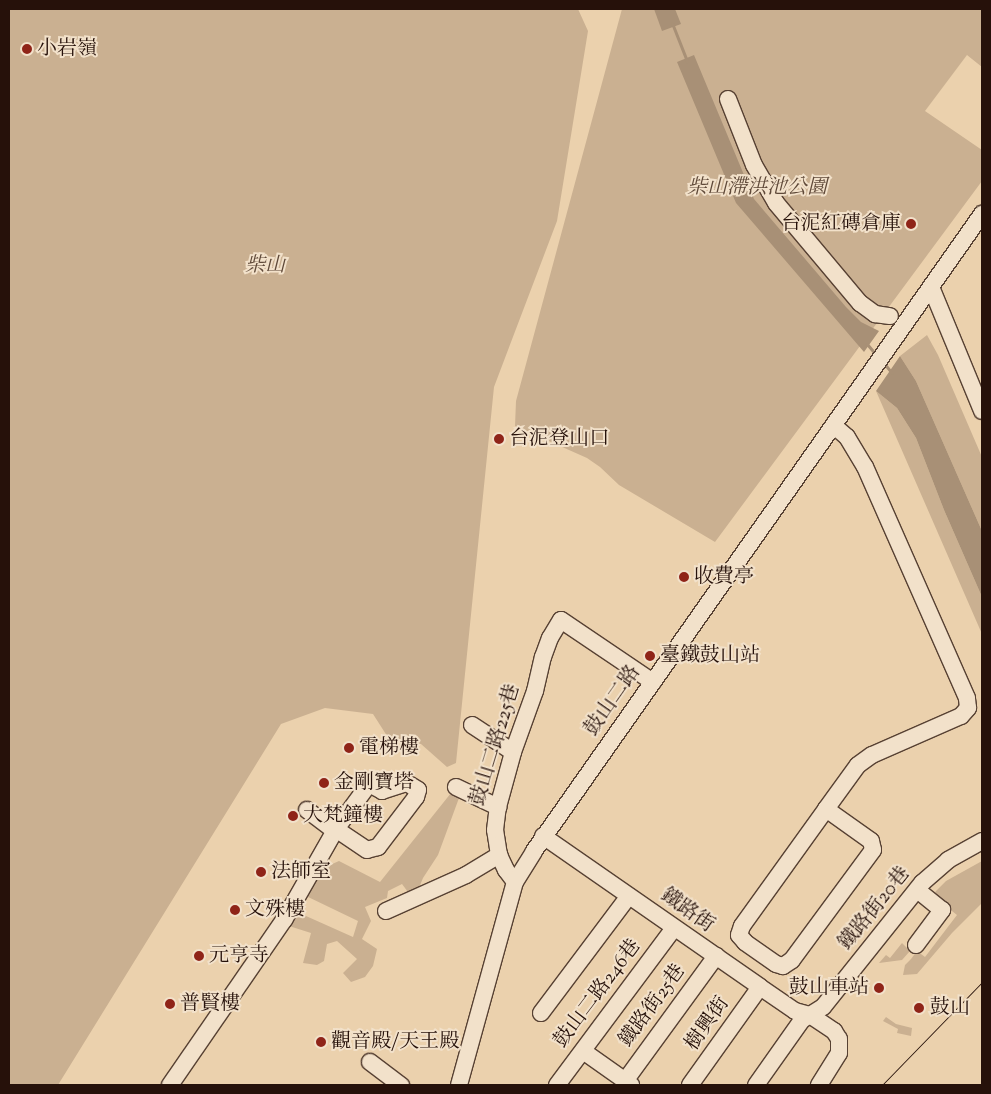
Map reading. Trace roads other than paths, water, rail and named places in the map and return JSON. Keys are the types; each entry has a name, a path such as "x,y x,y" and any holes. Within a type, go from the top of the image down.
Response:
{"street":[{"path":"728,100 754,165 776,203 860,303 875,314 890,316"},
{"path":"982,214 931,287 982,411"},
{"name":"鼓山二路","path":"459,1085 515,882 543,836 931,287"},
{"path":"826,809 871,840 873,850 792,960 783,966 776,964 739,935 742,926 826,809 858,765 872,755 961,716 968,708 967,698 865,467 847,437 833,425"},
{"name":"鼓山二路225巷","path":"515,882 506,870 499,855 495,830 498,807 513,752 535,691 550,638 561,620 652,682"},
{"path":"472,724 513,752"},
{"path":"170,1085 284,920 335,830 372,779 383,792 407,783 417,788 418,792 382,844 374,849 367,850 335,830 307,810"},
{"path":"456,787 498,807"},
{"name":"鐵路街","path":"543,836 760,987 834,1031 839,1039 839,1053 819,1085"},
{"name":"鐵路街20巷","path":"756,1085 802,1020 824,1007 917,890 948,860 982,841"},
{"path":"386,911 466,875 499,855"},
{"path":"916,945 942,910 917,890"},
{"path":"541,1013 629,896"},
{"name":"鼓山二路246巷","path":"557,1085 674,928"},
{"name":"鐵路街25巷","path":"628,1083 716,956"},
{"name":"樹興街","path":"690,1085 760,987"},
{"path":"582,1051 628,1083"},
{"path":"370,1062 401,1085"}],"waterway":[{"path":"672,23 687,61"},
{"path":"867,344 877,356"},
{"path":"883,362 892,373"}],"tram line":[{"path":"882,1085 982,982"}],"place":[{"name":"小岩嶺","path":"27,49"},
{"name":"台泥紅磚倉庫","path":"911,224"},
{"name":"台泥登山口","path":"499,439"},
{"name":"收費亭","path":"684,577"},
{"name":"臺鐵鼓山站","path":"650,656"},
{"name":"電梯樓","path":"349,748"},
{"name":"金剛寶塔","path":"324,783"},
{"name":"大梵鐘樓","path":"293,816"},
{"name":"法師室","path":"261,872"},
{"name":"文殊樓","path":"235,910"},
{"name":"元亨寺","path":"199,956"},
{"name":"鼓山車站","path":"879,988"},
{"name":"普賢樓","path":"170,1004"},
{"name":"鼓山","path":"919,1008"},
{"name":"觀音殿/天王殿","path":"321,1042"}],"park label":[{"name":"柴山滯洪池公園","path":"757,188"},
{"name":"柴山","path":"265,266"}]}
